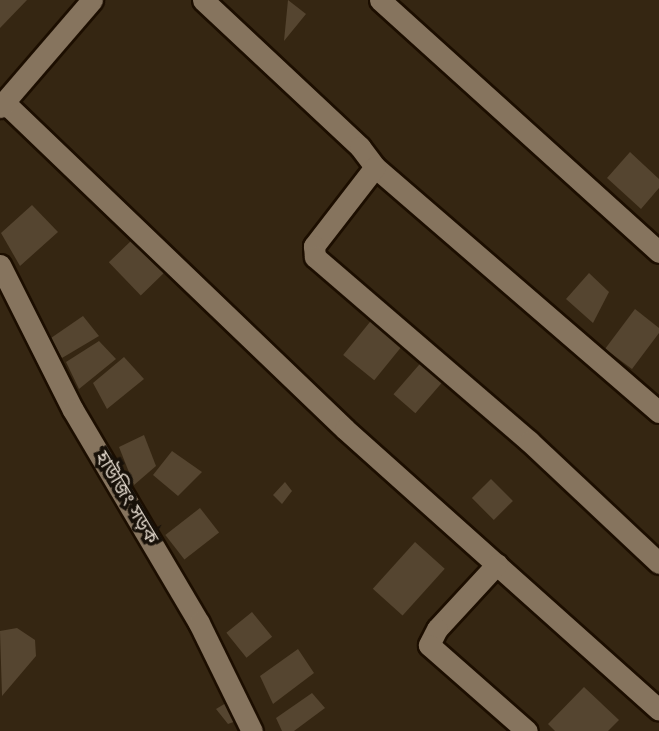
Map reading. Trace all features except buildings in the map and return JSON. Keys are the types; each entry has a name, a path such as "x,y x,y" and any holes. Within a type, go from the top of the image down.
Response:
{"street":[{"path":"92,0 2,105 345,429 659,710"},
{"path":"203,0 360,147 375,167 659,412"},
{"path":"380,0 659,252"},
{"path":"375,167 314,246 315,257 529,442 659,563"},
{"name":"হাউজিং সড়ক","path":"0,265 74,410 199,623 252,731"},
{"path":"497,564 437,629 429,645 527,731"}]}
